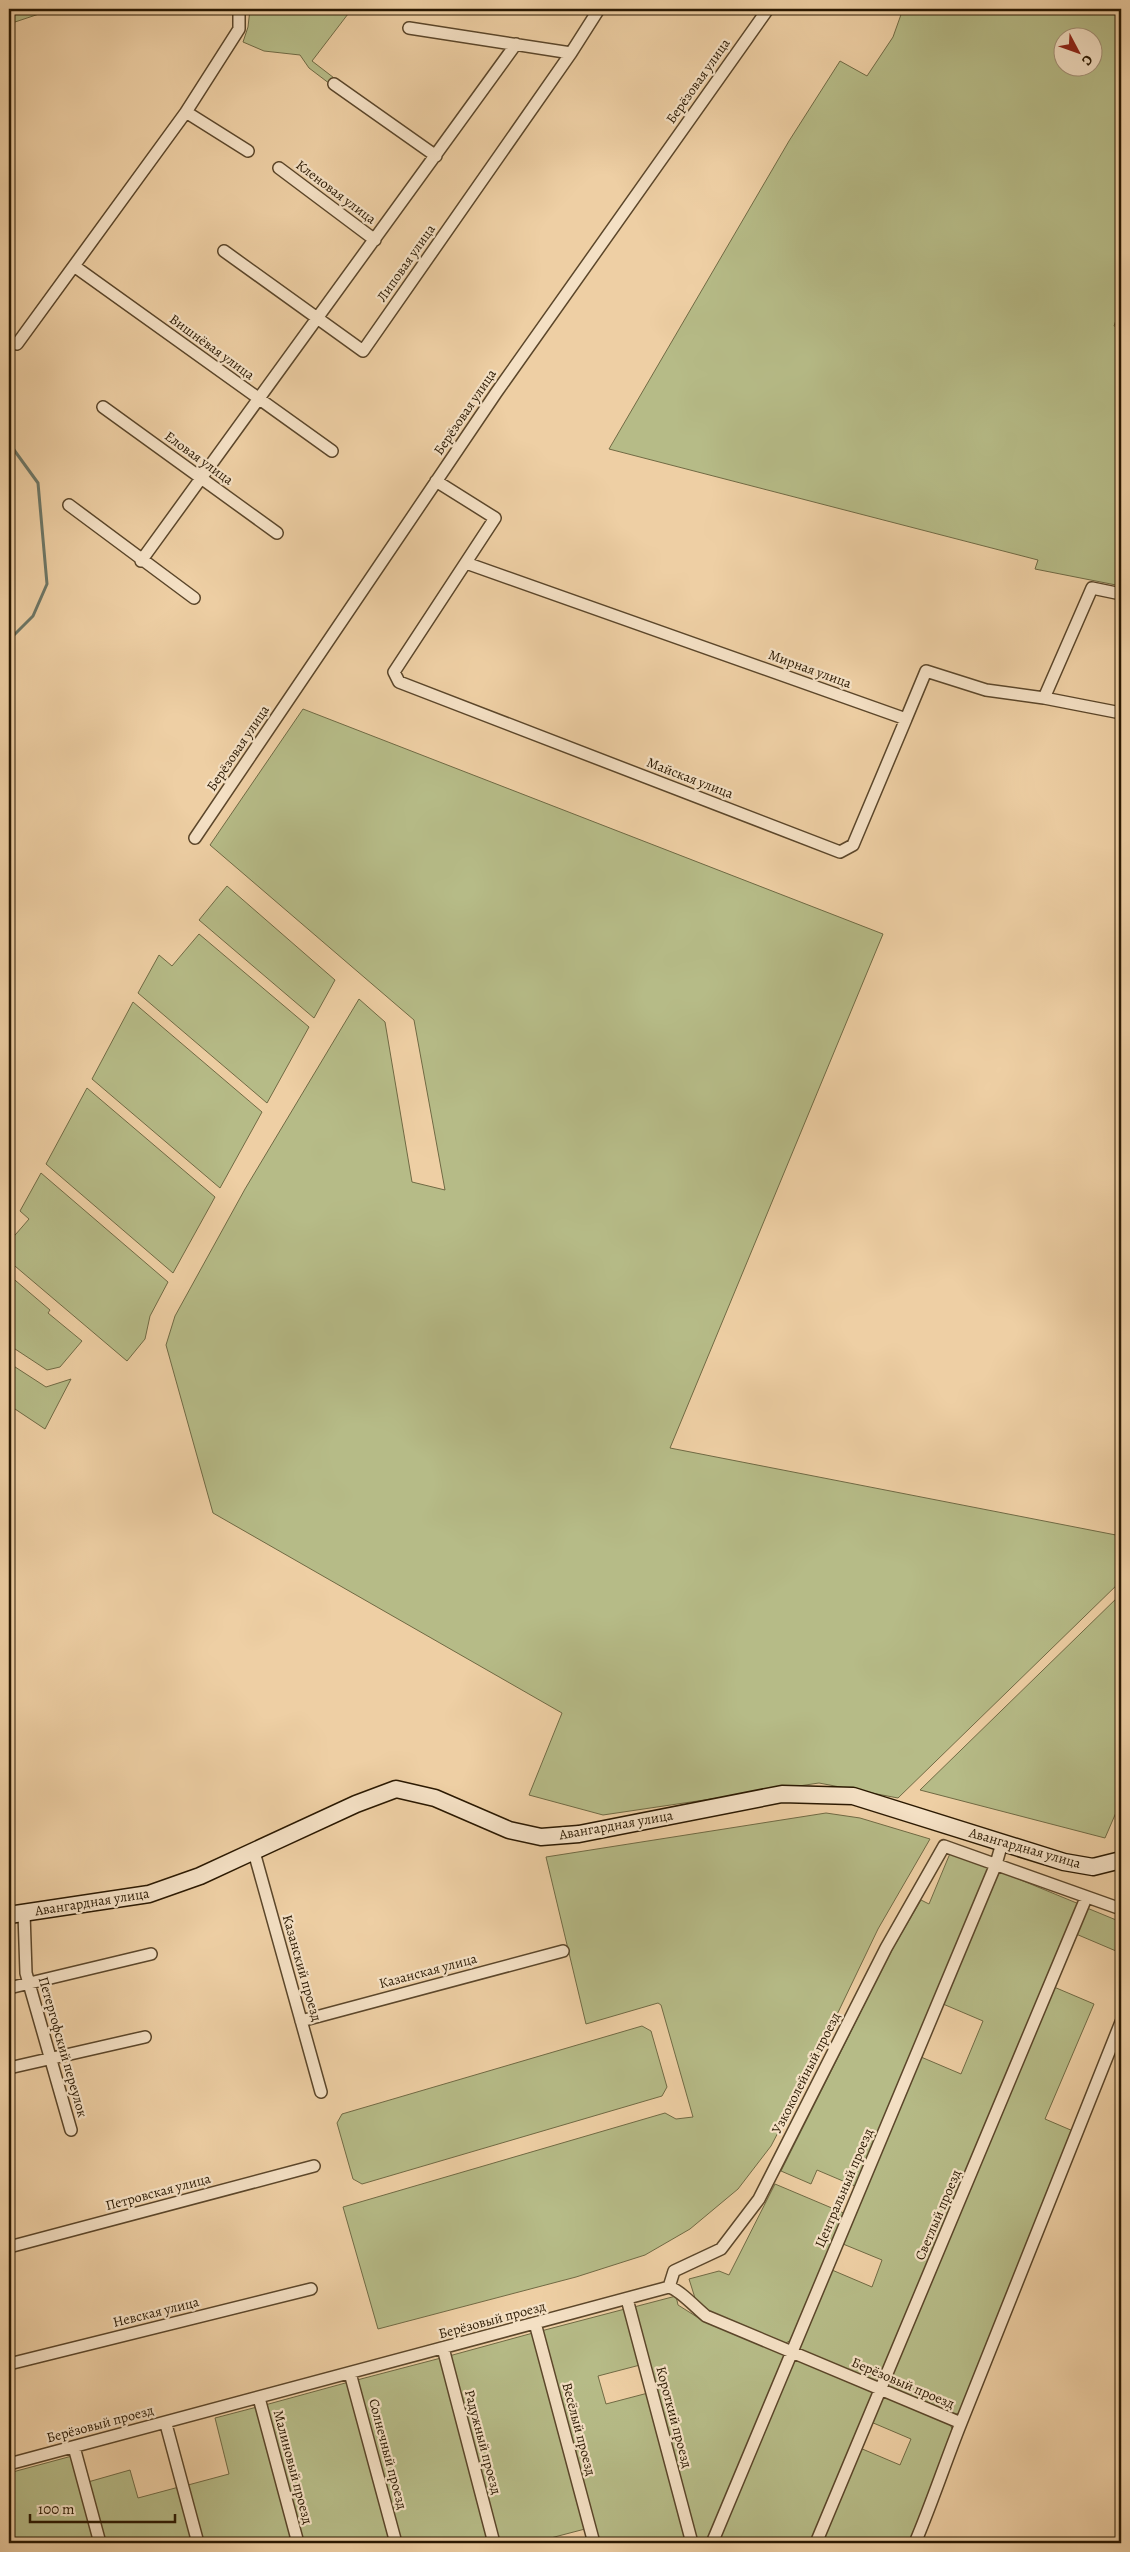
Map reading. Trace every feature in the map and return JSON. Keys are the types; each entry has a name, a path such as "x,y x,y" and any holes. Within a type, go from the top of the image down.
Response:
{"main road":[{"name":"Авангардная улица","path":"16,1914 149,1894 200,1876 356,1804 396,1789 435,1798 509,1830 541,1837 579,1834 782,1794 853,1796 1064,1862 1093,1866 1121,1860"}],"street":[{"path":"17,344 186,112 239,28 239,9"},
{"path":"409,28 572,53 599,9"},
{"name":"Берёзовая улица","path":"195,838 502,385 768,9"},
{"path":"141,561 516,44"},
{"name":"Липовая улица","path":"224,252 363,351 572,53"},
{"path":"334,84 436,156"},
{"path":"186,112 248,151"},
{"name":"Кленовая улица","path":"279,168 375,240"},
{"name":"Вишнёвая улица","path":"74,266 332,451"},
{"name":"Еловая улица","path":"103,407 277,533"},
{"path":"436,481 495,518 466,562"},
{"path":"69,505 141,561 194,598"},
{"name":"Майская улица","path":"466,562 394,672 399,682 840,852 853,845 906,720"},
{"name":"Мирная улица","path":"466,562 906,720"},
{"path":"1044,698 1092,588 1121,594"},
{"path":"906,720 926,671 986,690 1044,698 1121,713"},
{"name":"Центральный проезд","path":"712,2543 996,1864 1002,1843"},
{"name":"Узкоколейный проезд","path":"669,2287 674,2271 721,2249 759,2199 886,1948 944,1846 996,1864"},
{"name":"Казанский проезд","path":"254,1852 321,2092"},
{"path":"996,1864 1086,1898 1121,1909"},
{"name":"Светлый проезд","path":"816,2543 1086,1898"},
{"name":"Петергофский переулок","path":"16,1914 26,1973 71,2130"},
{"name":"Казанская улица","path":"301,2021 563,1951"},
{"path":"9,1988 151,1954"},
{"name":"Берёзовый проезд","path":"916,2543 960,2423 1121,2022"},
{"path":"9,2068 145,2037"},
{"name":"Петровская улица","path":"9,2247 314,2166"},
{"name":"Берёзовый проезд","path":"9,2464 669,2287 676,2289 684,2300 706,2316 960,2423"},
{"name":"Невская улица","path":"9,2364 311,2289"},
{"name":"Короткий проезд","path":"627,2299 692,2543"},
{"name":"Весёлый проезд","path":"535,2324 594,2543"},
{"name":"Радужный проезд","path":"442,2348 494,2543"},
{"name":"Солнечный проезд","path":"350,2373 396,2543"},
{"name":"Малиновый проезд","path":"259,2398 298,2543"},
{"path":"168,2428 198,2543"},
{"path":"74,2447 100,2543"}],"green space":[{"path":"9,9 54,9 9,24"},
{"path":"250,9 308,9 348,14 312,61 338,81 334,87 309,68 300,55 264,51 243,42 248,27"},
{"path":"903,9 1121,9 1121,305 1114,326 1121,328 1121,586 1035,569 1038,560 609,449 789,141 840,61 867,76 893,37"},
{"path":"303,709 883,934 670,1448 1121,1536 1121,1581 898,1798 819,1783 603,1815 529,1795 562,1713 213,1513 166,1345 175,1316 245,1189 359,999 385,1022 412,1182 445,1190 414,1020 210,845"},
{"path":"227,886 335,980 314,1018 199,920"},
{"path":"199,934 309,1027 267,1103 138,993 159,955 172,966"},
{"path":"133,1002 262,1112 220,1188 92,1079"},
{"path":"87,1088 215,1197 173,1273 46,1164"},
{"path":"41,1173 168,1282 150,1316 145,1339 127,1361 9,1261 9,1242 29,1219 20,1211"},
{"path":"9,1275 50,1310 48,1313 82,1341 60,1367 47,1370 9,1345"},
{"path":"9,1363 46,1387 71,1379 45,1429 9,1405"},
{"path":"1121,1594 1121,1801 1105,1838 920,1790"},
{"path":"826,1813 860,1818 930,1839 878,1929 808,2075 771,2146 738,2189 690,2229 645,2255 576,2277 378,2329 343,2207 665,2113 676,2119 693,2117 661,2005 658,2003 586,2024 546,1857"},
{"path":"951,1851 991,1867 857,2187 817,2170 811,2184 781,2171 893,1948 921,1900 929,1904"},
{"path":"999,1871 1079,1904 878,2384 798,2350 832,2270 872,2287 882,2260 843,2244 921,2057 961,2074 983,2021 943,2004"},
{"path":"1087,1908 1121,1922 1121,1938 1116,1951 1076,1934"},
{"path":"1054,1987 1094,2004 1045,2119 1073,2131 960,2413 953,2415 886,2387"},
{"path":"642,2026 651,2031 667,2087 662,2096 362,2184 353,2179 337,2123 342,2114"},
{"path":"775,2184 846,2214 793,2339 784,2344 710,2313 693,2302 695,2298 689,2279 719,2271 729,2275"},
{"path":"676,2296 678,2305 697,2317 787,2355 708,2542 696,2543 634,2307"},
{"path":"625,2309 640,2365 598,2376 606,2404 648,2393 688,2543 598,2543 541,2331"},
{"path":"533,2333 585,2529 543,2540 544,2543 499,2543 449,2356"},
{"path":"441,2358 490,2543 400,2543 357,2380"},
{"path":"795,2358 875,2392 811,2543 717,2543"},
{"path":"349,2382 391,2543 302,2543 265,2405"},
{"path":"882,2395 950,2424 953,2431 938,2468 936,2481 911,2543 820,2543 860,2448 900,2465 911,2439 871,2422"},
{"path":"257,2407 293,2543 203,2543 188,2485 229,2474 215,2418"},
{"path":"72,2456 95,2543 9,2543 9,2473"},
{"path":"130,2470 138,2498 179,2487 194,2543 104,2543 88,2482"}],"waterway":[{"path":"9,443 38,483 47,584 33,616 9,640"}]}
